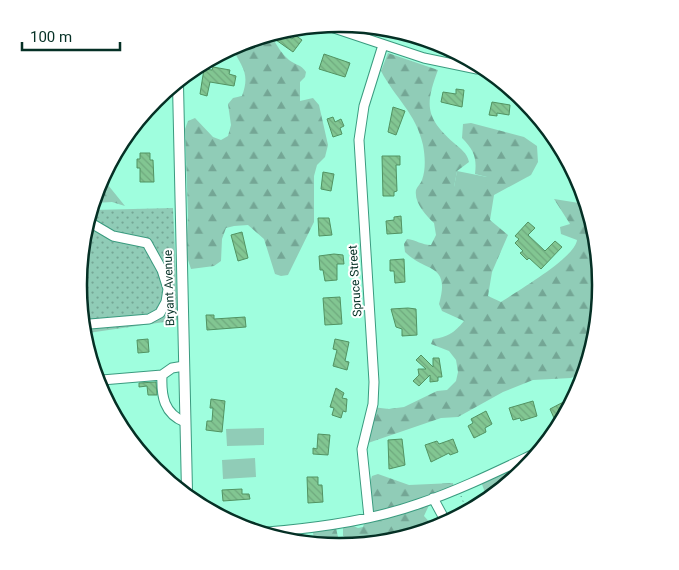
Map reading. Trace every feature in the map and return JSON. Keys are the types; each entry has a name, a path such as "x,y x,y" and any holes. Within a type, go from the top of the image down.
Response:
{"main road":[{"name":"Bryant Avenue","path":"178,91 187,486"}],"street":[{"path":"347,32 424,58 468,67"},
{"name":"Spruce Street","path":"369,517 362,449 373,404 374,382 359,140 364,106 384,45"},
{"path":"90,324 153,318 164,308 168,292 162,270 147,243 113,236 95,224"},
{"path":"105,380 162,375 172,368 184,366"},
{"path":"162,375 163,399 169,412 177,419 185,422"},
{"path":"281,531 310,528 391,512 458,488 522,459"},
{"path":"433,498 442,515"}],"path":[{"path":"458,488 464,505"}],"green space":[{"path":"274,41 286,58 302,67 306,72 305,77 300,82 300,101 313,98 319,105 328,145 325,157 317,165 314,176 314,222 288,275 281,276 275,274 264,239 248,225 226,228 222,239 221,261 214,266 191,269 186,254 188,215 185,129 188,121 195,118 213,137 221,140 228,136 231,125 228,104 233,98 242,96 245,82 244,71 236,55"},
{"path":"388,53 438,70 431,93 430,110 437,126 461,149 469,162 457,171 454,187 487,177 475,174 476,163 474,154 462,138 463,124 471,123 524,137 537,146 538,162 531,175 494,195 490,220 508,235 492,272 488,296 501,302 556,265 574,247 577,240 561,234 560,227 570,224 554,199 579,203 590,252 592,285 590,318 575,376 571,378 533,380 503,392 458,417 441,418 368,443 372,407 389,409 404,407 437,391 447,390 456,381 458,372 456,360 449,351 431,344 433,339 450,334 464,321 442,311 439,304 442,281 439,275 405,252 404,244 407,239 431,245 436,235 434,223 421,208 416,195 416,190 422,180 425,167 424,149 420,134 381,71"},
{"path":"457,171 487,177 484,193 454,187"},
{"path":"108,185 125,206 112,202 100,203"},
{"path":"173,208 178,320 92,332 87,285 89,252 99,210"},
{"path":"264,428 264,445 227,446 226,429"},
{"path":"255,458 256,477 223,479 222,460"},
{"path":"522,460 485,491 480,479"},
{"path":"378,474 409,485 453,483 454,488 430,503 424,516 429,521 389,533 346,538 343,536 343,528 349,524 358,528 363,527 372,476"},
{"path":"336,528 338,538 313,536 313,532"}],"building":[{"path":"297,36 302,40 293,52 277,40 289,37 292,39"},
{"path":"324,54 350,63 345,77 319,69"},
{"path":"213,67 230,70 229,74 236,76 234,86 210,82 207,96 200,94 204,72 208,69 212,70"},
{"path":"456,89 464,90 462,107 441,102 443,92 456,94"},
{"path":"492,102 510,105 509,115 497,113 497,116 489,115"},
{"path":"393,107 405,111 396,135 388,132"},
{"path":"333,117 335,122 341,119 344,126 340,128 342,134 333,137 327,119"},
{"path":"140,153 150,153 150,160 153,160 154,182 140,182 140,168 137,168 137,159 140,159"},
{"path":"382,156 400,156 400,165 396,165 397,191 394,192 394,196 383,196"},
{"path":"323,172 334,174 331,191 321,189"},
{"path":"401,216 402,233 387,234 386,221 394,220 394,217"},
{"path":"318,218 329,218 332,235 319,236"},
{"path":"528,222 535,228 528,235 545,251 555,241 562,247 541,269 520,253 523,251 515,243 519,239 515,236"},
{"path":"242,232 248,258 238,261 231,235"},
{"path":"343,255 344,264 337,264 337,280 325,281 323,270 320,270 319,256"},
{"path":"404,259 405,282 395,283 394,271 390,271 390,260"},
{"path":"340,297 342,324 325,325 323,298"},
{"path":"391,309 416,309 417,335 402,336 402,329 396,327"},
{"path":"206,315 214,315 214,319 245,317 246,327 207,330"},
{"path":"148,339 149,352 138,353 137,340"},
{"path":"335,339 349,342 345,361 349,362 347,370 333,366 337,350 333,349"},
{"path":"421,355 433,367 433,358 439,358 442,377 438,377 438,381 430,382 430,375 419,386 413,381 419,375 418,369 426,369 416,360"},
{"path":"156,382 157,395 148,395 147,386 139,387 139,383"},
{"path":"336,388 344,393 342,398 347,399 346,412 343,411 341,418 332,415 334,408 330,407"},
{"path":"211,399 225,401 222,432 206,430 207,421 212,421 213,408 210,408"},
{"path":"533,401 537,416 521,421 520,418 513,420 509,408"},
{"path":"563,402 554,418 550,409"},
{"path":"486,411 492,424 485,428 486,432 474,438 468,426 473,423 471,419"},
{"path":"318,434 330,435 328,455 313,454 313,448 317,449"},
{"path":"402,439 405,465 389,469 388,440"},
{"path":"453,439 458,452 450,455 449,453 431,462 425,445 437,441 439,444"},
{"path":"307,477 318,477 318,485 322,485 323,502 308,503"},
{"path":"242,489 242,494 249,494 250,499 223,501 222,490"}]}
